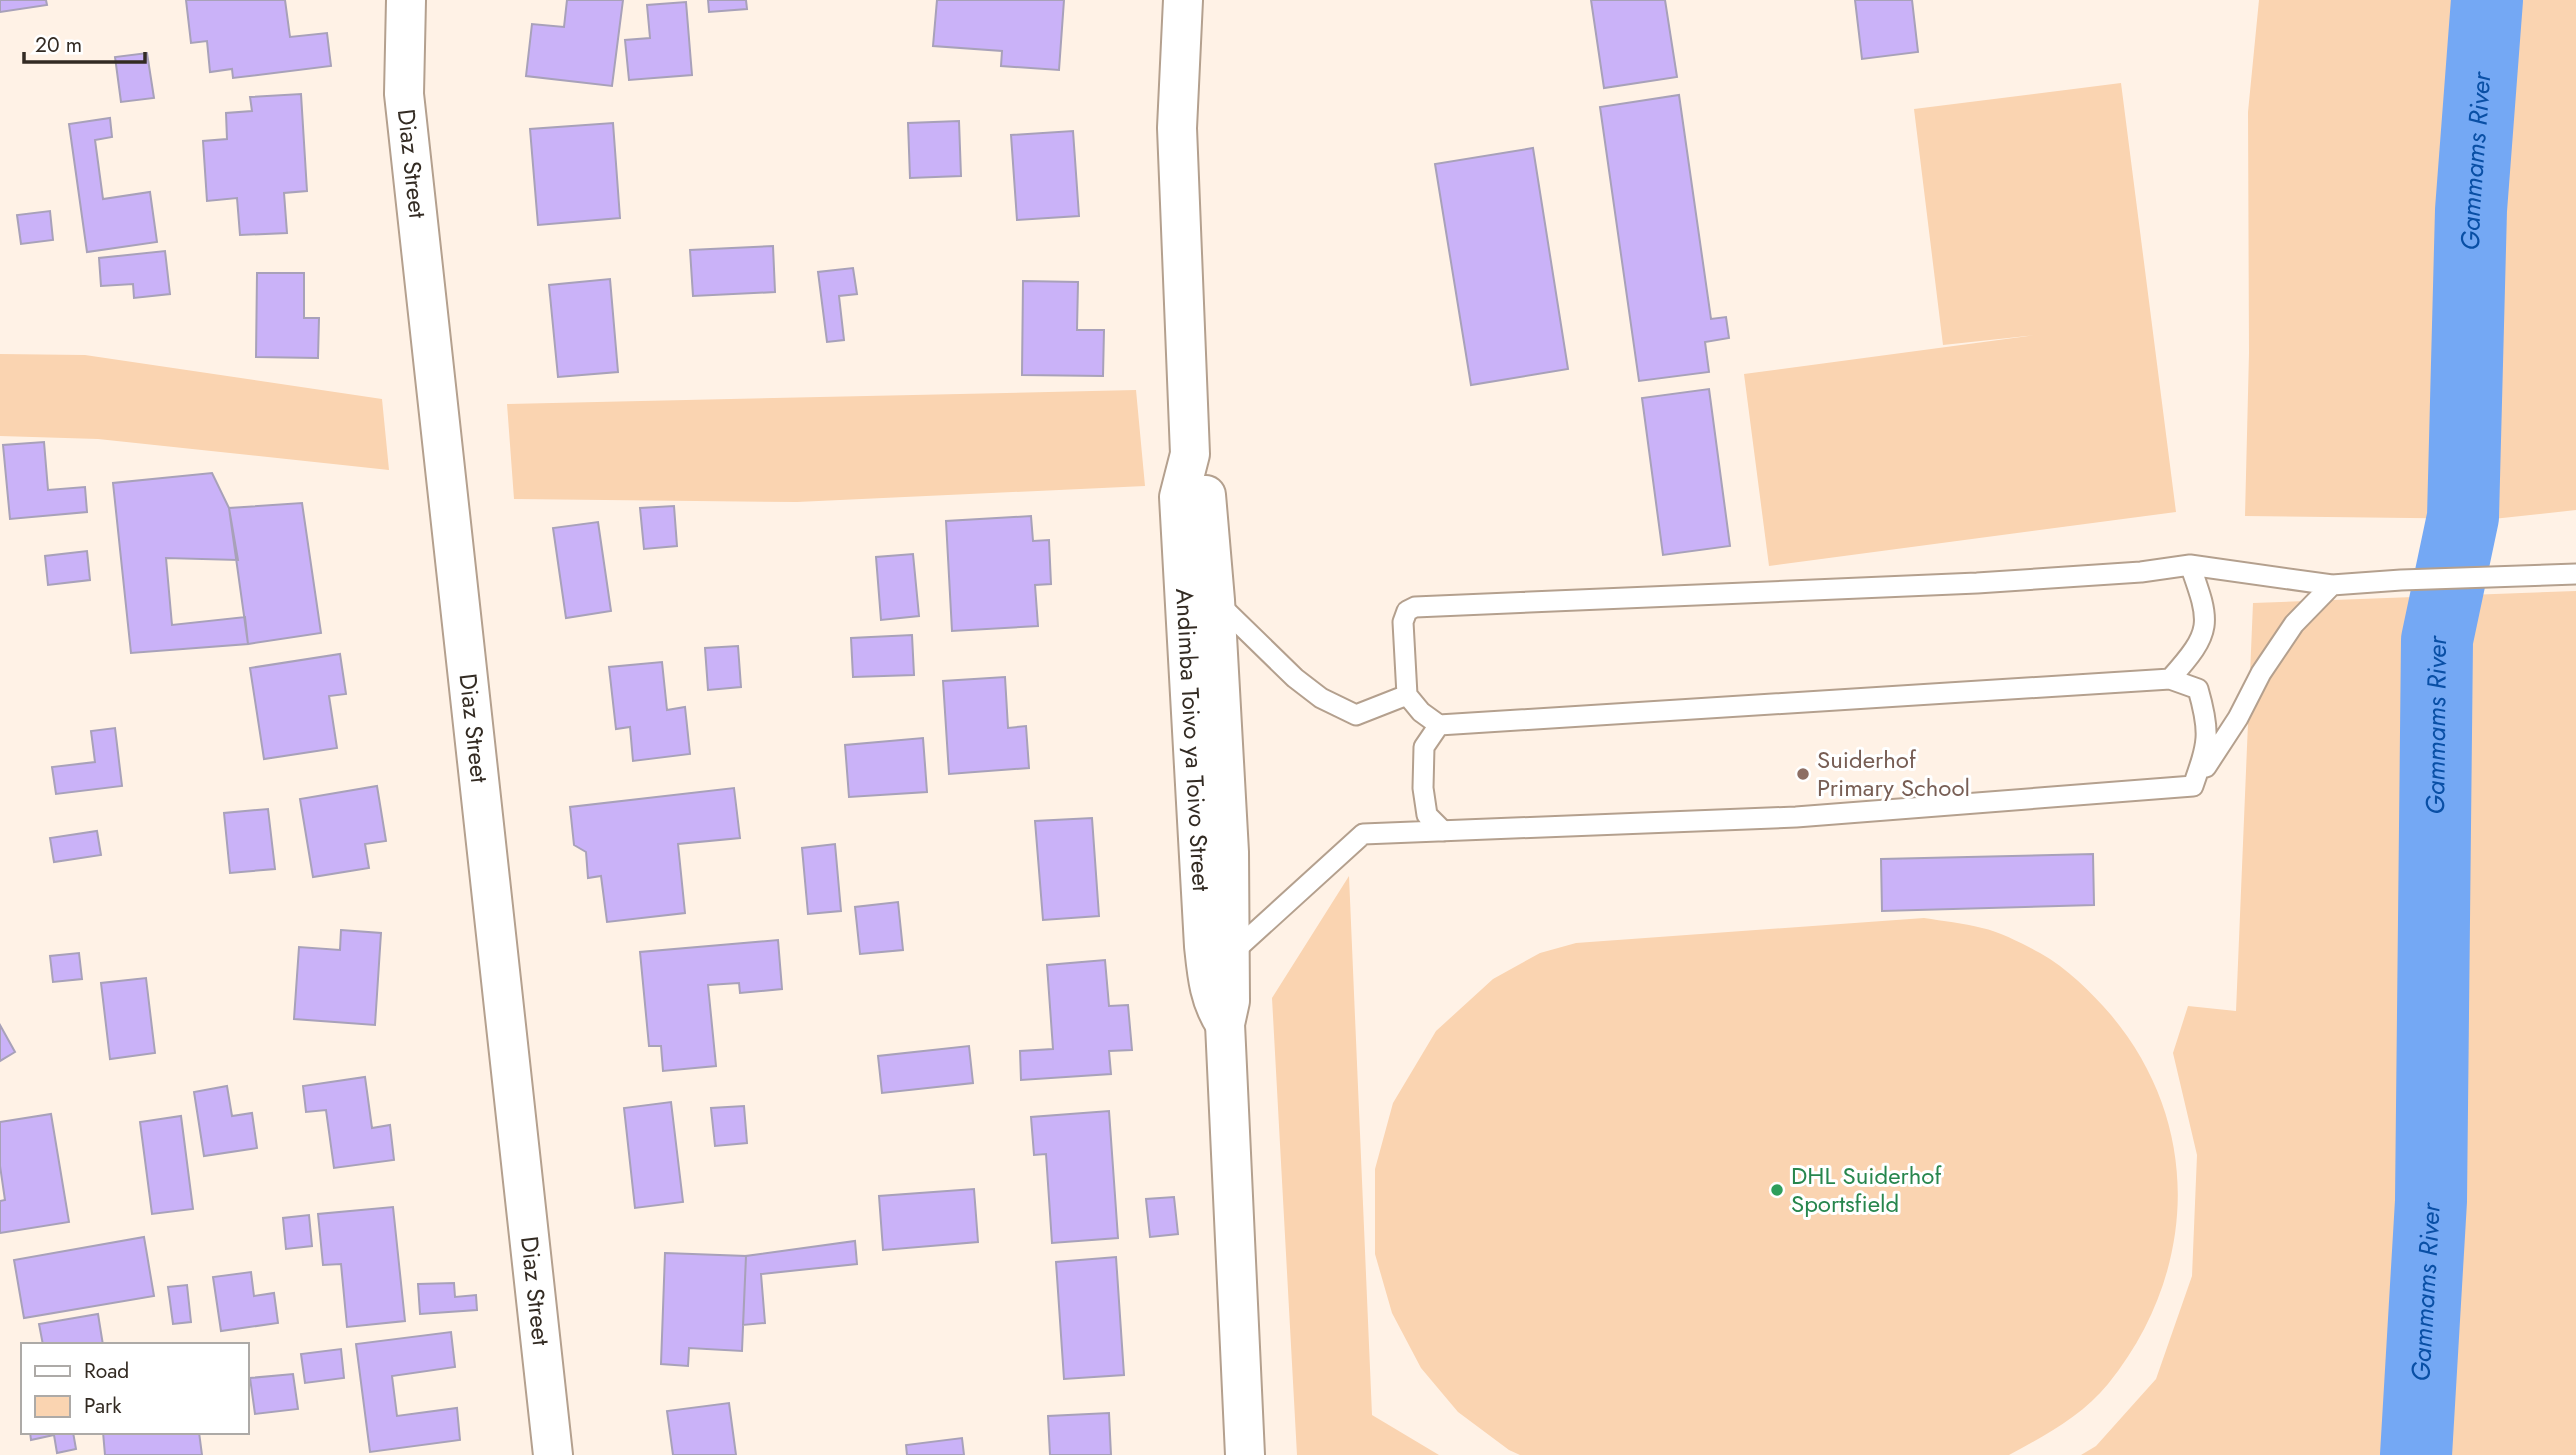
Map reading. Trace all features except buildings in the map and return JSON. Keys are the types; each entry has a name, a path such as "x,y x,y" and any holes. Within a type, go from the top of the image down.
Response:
{"street":[{"name":"Diaz Street","path":"406,0 406,108 553,1455"},
{"name":"Andimba Toivo ya Toivo Street","path":"1183,0 1177,128 1190,454 1179,497 1203,933 1214,1008 1225,1024"},
{"name":"Andimba Toivo ya Toivo Street","path":"1190,454 1206,488 1229,852 1230,1001 1225,1024 1245,1455"}],"lane":[{"path":"2170,679 2194,652 2206,624 2203,602 2190,565"},
{"path":"2193,786 2206,751 2207,723 2198,689 2170,679 1439,725 1421,712 1407,695 1403,622 1407,611 1415,607 1977,583 2141,572 2190,565 2332,585 2576,574"},
{"path":"2193,786 2238,718 2261,673 2294,624 2332,585"},
{"path":"1215,600 1295,678 1321,698 1356,715 1407,695"},
{"path":"1439,725 1424,747 1423,788 1426,815 1443,831"},
{"path":"1231,954 1363,834 1796,817 2193,786"}],"green space":[{"path":"2259,0 2576,0 2576,510 2493,519 2245,516 2249,353 2248,112"},
{"path":"2121,83 2176,512 1769,566 1744,374 2036,335 1943,345 1914,109"},
{"path":"0,354 85,355 382,399 389,470 98,439 0,436"},
{"path":"1136,390 1145,486 797,502 514,499 507,404"},
{"path":"2576,591 2576,1455 2081,1455 2096,1446 2156,1379 2192,1276 2197,1155 2173,1053 2188,1006 2236,1011 2253,603"},
{"path":"1349,876 1372,1415 1439,1455 1297,1455 1272,998"},
{"name":"DHL Suiderhof Sportsfield","path":"1924,918 1997,932 2040,953 2069,973 2111,1015 2141,1058 2162,1104 2174,1152 2178,1200 2173,1248 2159,1296 2137,1341 2098,1395 2062,1424 2009,1455 1520,1455 1509,1450 1458,1412 1421,1368 1392,1313 1375,1254 1375,1169 1393,1103 1436,1031 1493,979 1540,953 1576,943"}],"waterway":[{"name":"Gammams River","path":"2416,1455 2431,1201 2437,640 2463,517 2471,210 2487,0"}],"place":[{"name":"Suiderhof Primary School","path":"1803,774"},
{"name":"DHL Suiderhof Sportsfield","path":"1777,1190"}]}
